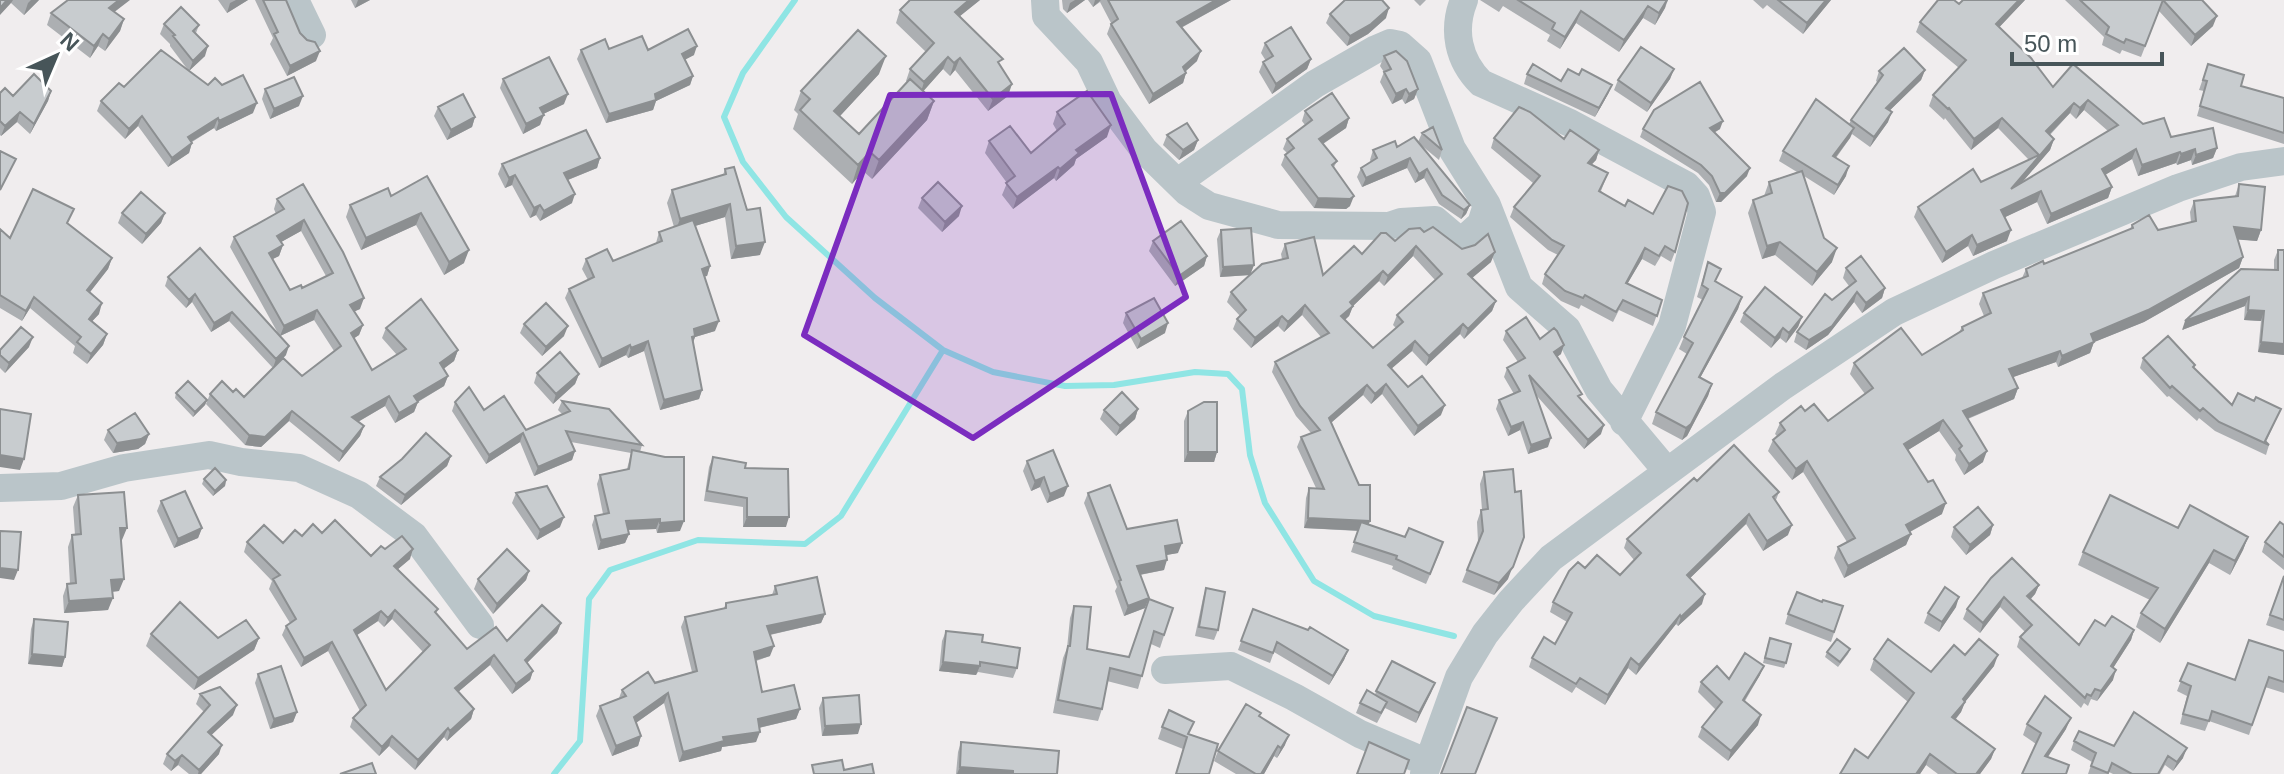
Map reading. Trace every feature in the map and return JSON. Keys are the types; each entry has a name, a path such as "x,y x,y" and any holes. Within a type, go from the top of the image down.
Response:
{"street":[{"path":"295,0 312,35"},
{"path":"1045,0 1046,16 1089,62 1108,102 1144,150 1187,192 1209,206 1278,225 1389,226 1401,222 1435,220 1461,242 1481,224 1487,205"},
{"path":"1464,0 1459,13 1457,40 1468,70 1481,83 1642,160 1686,185 1696,196 1702,212 1672,326 1624,422"},
{"path":"1178,182 1315,84 1390,43 1400,45 1418,61 1452,149 1487,205 1519,287 1567,329 1599,390 1666,470"},
{"path":"1165,670 1231,666 1273,685 1426,768 1459,677 1485,634 1551,558 1783,386 1894,312 1994,265 2178,188 2241,167 2284,161"},
{"path":"0,488 61,486 124,468 209,455 299,468 359,495 414,536 480,625"}],"highlighted area":[{"path":"1111,94 1186,297 973,438 804,335 890,95"}],"building":[{"path":"68,0 119,0 109,8 124,19 109,39 103,34 94,46 51,13"},
{"path":"263,0 286,0 300,33 307,40 315,42 320,51 290,66 274,34 278,32"},
{"path":"910,0 969,0 955,12 1003,59 998,62 1012,84 993,99 960,58 954,63 948,57 924,82 910,69 934,43 900,10"},
{"path":"1108,0 1216,0 1177,22 1201,51 1183,67 1186,73 1153,94 1111,24 1118,19"},
{"path":"1345,0 1382,0 1389,8 1371,24 1350,36 1330,14"},
{"path":"1518,0 1667,0 1659,13 1648,6 1624,40 1581,11 1565,37 1552,29 1555,23"},
{"path":"1778,0 1826,0 1807,23"},
{"path":"1938,0 1954,0 1959,4 1963,0 2019,0 1996,24 2031,58 2053,87 2073,64 2143,124 2164,118 2171,137 2213,128 2217,148 2196,155 2195,149 2180,152 2142,165 2136,149 2102,169 2112,187 2051,214 2041,191 2001,210 2011,230 1977,245 1972,235 1946,252 1918,207 1973,169 1981,182 2039,155 2002,118 1974,139 1949,108 1933,95 1966,60 1920,22","holes":["2088,100 2118,125 2011,189 2054,139 2046,131 2074,103 2080,108"]},
{"path":"2080,0 2163,0 2145,46 2126,39 2124,43 2106,34 2109,27"},
{"path":"2163,0 2202,0 2217,16 2195,35"},
{"path":"181,7 199,25 193,31 208,46 193,61 164,24"},
{"path":"1291,27 1311,59 1276,84 1263,62 1273,56 1265,43"},
{"path":"688,29 697,46 682,54 693,76 655,94 656,100 609,114 581,50 605,39 609,49 642,36 648,50"},
{"path":"858,30 886,56 834,111 859,134 910,79 934,101 879,160 870,152 858,165 800,110 810,99 801,91"},
{"path":"1641,47 1674,69 1651,103 1618,80"},
{"path":"1904,48 1925,70 1886,108 1892,112 1874,137 1851,120 1883,75 1879,71"},
{"path":"161,50 208,85 215,78 222,85 243,75 257,103 219,121 218,118 188,137 192,143 172,158 142,116 129,129 101,101 119,83 124,87"},
{"path":"1396,51 1407,61 1418,89 1409,94 1406,89 1396,94 1384,72 1391,69 1384,56"},
{"path":"549,57 568,94 540,108 544,115 526,124 503,79"},
{"path":"1533,64 1561,81 1568,69 1579,75 1582,69 1612,85 1599,108 1527,74"},
{"path":"2208,64 2244,75 2241,86 2284,98 2284,133 2200,106"},
{"path":"34,74 51,91 34,124 20,112 5,126 0,121 0,93 5,88 13,96"},
{"path":"294,77 303,96 274,109 265,89"},
{"path":"1700,82 1723,121 1710,128 1750,168 1725,193 1720,193 1712,176 1701,165 1643,129 1654,110"},
{"path":"1087,91 1111,125 1076,150 1079,153 1060,169 1058,167 1017,197 1006,183 1015,176 989,141 1010,126 1031,153 1065,124 1057,112"},
{"path":"1332,93 1349,118 1319,139 1337,161 1332,165 1354,196 1350,199 1318,198 1285,155 1294,148 1287,139 1312,120 1305,111"},
{"path":"463,94 475,117 451,130 438,107"},
{"path":"1816,99 1854,128 1833,156 1849,166 1838,185 1783,151"},
{"path":"1519,107 1564,139 1570,130 1599,150 1588,163 1608,173 1599,191 1625,206 1628,200 1653,214 1668,186 1682,191 1688,203 1675,252 1665,246 1659,256 1645,248 1626,283 1662,300 1657,316 1623,300 1616,312 1585,295 1583,298 1565,291 1545,274 1564,246 1552,240 1514,207 1540,176 1494,138"},
{"path":"1187,123 1198,140 1183,150 1167,135"},
{"path":"1433,127 1442,150 1422,133"},
{"path":"586,130 600,158 564,173 575,194 544,211 540,205 534,208 515,175 509,178 502,164"},
{"path":"1414,137 1470,205 1464,210 1442,195 1427,169 1419,174 1410,158 1366,178 1361,168 1377,158 1373,150 1395,141 1397,147"},
{"path":"0,151 16,159 0,190"},
{"path":"734,167 747,210 760,208 765,242 736,246 730,204 680,219 672,190 726,174 725,169"},
{"path":"1802,171 1824,238 1837,248 1817,272 1780,242 1767,246 1753,200 1772,193 1769,182"},
{"path":"427,176 469,250 449,262 421,213 366,238 350,205 388,188 391,196"},
{"path":"938,182 962,206 945,222 922,198"},
{"path":"303,184 343,252 364,298 350,305 363,325 351,333 372,370 406,349 386,328 421,299 458,350 440,363 448,376 414,396 418,402 399,413 389,396 352,417 364,426 343,452 292,411 265,437 249,435 210,394 222,381 233,392 236,389 244,397 283,358 302,376 341,346 317,310 284,326 234,237 284,209 277,199","holes":["304,220 333,273 302,288 301,285 290,290 269,253 283,245 277,236"]},
{"path":"2239,184 2265,187 2261,230 2234,227 2243,257 2148,310 2091,334 2094,342 2062,356 2060,351 2009,369 2018,388 1963,411 1987,451 1969,464 1959,449 1962,446 1943,420 1904,444 1928,482 1933,480 1946,503 1906,525 1911,534 1848,566 1838,547 1855,538 1807,461 1796,469 1773,440 1785,430 1780,423 1801,406 1805,411 1814,404 1828,421 1873,388 1854,363 1901,328 1922,355 1963,330 1962,327 1991,313 1983,293 2028,276 2026,269 2133,228 2132,225 2149,215 2158,230 2196,221 2194,201 2238,196"},
{"path":"33,189 74,209 67,223 112,258 87,290 102,303 89,319 107,334 91,354 77,342 81,337 34,297 26,311 0,295 0,229 10,238"},
{"path":"141,192 165,213 146,234 122,213"},
{"path":"693,220 710,266 702,269 719,321 694,329 695,336 692,337 702,390 664,400 648,341 631,348 630,345 602,359 569,289 594,277 586,259 607,249 613,261 662,241 659,232"},
{"path":"1181,221 1207,256 1179,276 1153,241"},
{"path":"1433,227 1462,249 1475,245 1488,234 1495,252 1468,274 1496,301 1468,329 1463,324 1429,356 1415,341 1388,365 1408,387 1422,376 1445,405 1418,426 1386,384 1375,394 1367,385 1329,418 1359,485 1370,485 1370,521 1308,518 1309,488 1324,489 1301,437 1320,430 1300,406 1275,362 1329,333 1305,305 1288,322 1282,316 1255,338 1237,319 1246,310 1231,292 1262,264 1288,258 1285,244 1314,237 1323,275 1354,246 1362,254 1381,233 1386,233 1395,241 1409,229 1420,228 1424,232","holes":["1416,246 1442,274 1397,315 1403,322 1373,348 1341,316 1353,306 1350,302 1383,271 1388,276"]},
{"path":"1251,228 1254,265 1223,267 1221,230"},
{"path":"200,248 289,346 276,359 232,312 214,323 195,294 189,300 168,277"},
{"path":"2278,250 2284,250 2284,344 2261,342 2264,311 2248,310 2249,297 2185,321 2241,269 2278,270"},
{"path":"1861,256 1885,288 1866,303 1857,292 1832,326 1809,340 1797,332 1825,294 1832,300 1856,281 1846,268"},
{"path":"1708,262 1721,269 1715,281 1742,297 1699,377 1712,384 1686,428 1656,412 1693,343 1684,337 1708,289 1702,285"},
{"path":"1765,287 1802,317 1789,333 1783,328 1775,338 1744,313"},
{"path":"1154,298 1168,323 1141,339 1126,313"},
{"path":"546,303 568,326 546,347 524,324"},
{"path":"1526,317 1540,339 1554,328 1557,331 1564,345 1554,352 1582,394 1578,396 1604,425 1588,440 1529,375 1551,438 1531,445 1523,422 1511,427 1499,400 1520,391 1507,368 1525,358 1506,331"},
{"path":"21,327 33,337 9,363 0,355 0,350"},
{"path":"2168,336 2195,365 2193,367 2232,405 2238,393 2254,401 2256,397 2281,409 2265,441 2269,445 2219,422 2203,408 2200,411 2172,386 2170,388 2143,358"},
{"path":"560,352 579,374 556,394 537,373"},
{"path":"188,381 207,400 195,412 176,393"},
{"path":"469,387 484,410 504,396 526,430 570,411 562,401 609,409 642,445 566,431 575,451 538,467 523,433 489,455 455,402"},
{"path":"1122,392 1138,409 1120,426 1104,410"},
{"path":"1204,402 1217,402 1217,452 1188,452 1188,411"},
{"path":"0,409 31,414 24,459 0,455"},
{"path":"135,413 149,434 141,439 117,443 108,430"},
{"path":"426,433 451,456 405,495 380,477"},
{"path":"1734,445 1779,492 1773,497 1792,525 1767,541 1749,514 1687,575 1705,594 1680,615 1639,665 1631,658 1608,695 1580,678 1576,684 1532,658 1544,637 1555,644 1572,613 1553,602 1569,571 1578,562 1585,568 1597,555 1620,575 1641,553 1627,539 1694,478 1697,481"},
{"path":"632,450 665,457 684,457 684,521 626,521 629,534 601,540 595,516 609,513 600,475 629,469"},
{"path":"1053,450 1068,486 1050,494 1044,477 1035,481 1027,461"},
{"path":"713,457 746,463 745,468 788,469 789,517 747,517 747,498 707,491"},
{"path":"215,468 226,480 215,491 204,479"},
{"path":"1513,469 1515,492 1521,491 1524,537 1513,567 1499,583 1467,570 1483,531 1481,510 1488,509 1484,472"},
{"path":"1110,485 1127,529 1177,520 1182,543 1165,546 1167,560 1137,566 1149,598 1128,606 1088,493"},
{"path":"547,486 564,517 540,530 516,493"},
{"path":"185,491 202,528 178,539 161,501"},
{"path":"124,492 127,528 120,528 124,579 111,580 113,598 69,601 67,584 76,583 72,535 81,534 78,495"},
{"path":"2110,495 2178,528 2190,505 2248,537 2235,561 2214,550 2165,629 2141,613 2158,588 2083,552"},
{"path":"1978,507 1993,525 1970,545 1954,527"},
{"path":"335,520 371,556 381,546 385,549 402,536 413,549 394,566 438,609 435,612 467,649 496,627 507,641 542,605 561,623 525,660 533,671 516,684 494,655 455,688 474,709 450,731 448,728 418,760 392,736 382,747 353,718 366,705 332,642 304,658 286,626 296,619 273,579 280,575 247,542 264,525 283,543 295,530 302,536 313,524 322,533","holes":["395,610 430,645 386,690 354,630 381,611 388,618"]},
{"path":"1361,522 1405,537 1409,528 1443,542 1430,574 1396,559 1397,556 1354,542"},
{"path":"2280,522 2284,525 2284,557 2265,542"},
{"path":"0,531 21,532 18,570 0,568"},
{"path":"507,549 529,571 497,604 478,579"},
{"path":"2012,558 2039,585 2027,596 2079,645 2095,620 2105,626 2112,616 2134,630 2111,666 2116,670 2101,691 2095,689 2091,696 2087,694 2085,698 2020,637 2032,625 2004,597 1983,623 1967,609 1991,578"},
{"path":"2284,576 2284,620 2270,615"},
{"path":"817,577 825,614 767,626 774,646 754,652 762,692 794,685 800,709 758,719 760,732 723,737 724,741 683,752 668,693 634,717 641,736 616,746 600,706 626,696 622,690 648,672 655,683 697,671 685,617 726,608 726,603 777,594 775,586"},
{"path":"1945,587 1959,597 1942,622 1928,613"},
{"path":"1206,588 1225,592 1218,630 1199,627"},
{"path":"1797,592 1843,606 1834,632 1788,614"},
{"path":"1149,599 1173,608 1164,635 1154,631 1142,676 1110,668 1102,709 1058,700 1070,646 1074,606 1091,607 1087,649 1129,657"},
{"path":"180,602 218,638 246,620 259,638 198,678 151,634"},
{"path":"1253,609 1308,630 1310,627 1348,650 1333,676 1277,642 1273,653 1241,641"},
{"path":"34,619 68,622 65,657 32,654"},
{"path":"946,631 983,635 982,642 1020,648 1017,668 980,662 980,666 943,662"},
{"path":"1770,638 1791,644 1786,663 1765,658"},
{"path":"1837,639 1850,649 1840,662 1827,652"},
{"path":"1888,639 1931,672 1954,645 1965,655 1979,639 1998,655 1952,717 1995,749 1976,774 1957,774 1930,754 1916,774 1840,774 1855,749 1868,758 1914,693 1874,659"},
{"path":"2249,640 2284,651 2284,682 2269,677 2252,725 2212,711 2209,721 2183,714 2191,686 2180,681 2188,663 2235,680"},
{"path":"1745,653 1764,666 1743,700 1761,715 1731,751 1702,727 1722,702 1701,682 1717,666 1729,679"},
{"path":"1392,661 1435,683 1419,713 1376,691"},
{"path":"281,666 297,712 274,719 258,674"},
{"path":"220,687 237,705 208,732 222,745 199,770 182,755 175,761 167,754 210,705 200,694"},
{"path":"1367,690 1387,702 1381,713 1360,703"},
{"path":"859,695 861,724 825,726 823,698"},
{"path":"2045,696 2071,718 2045,756 2069,765 2066,774 2022,774 2041,733 2027,724"},
{"path":"1246,704 1289,735 1281,748 1278,746 1261,774 1218,751"},
{"path":"1467,707 1497,718 1475,774 1441,774"},
{"path":"1169,710 1194,722 1188,734 1218,744 1209,774 1176,774 1187,737 1162,727"},
{"path":"2134,712 2187,748 2177,762 2168,756 2158,774 2132,774 2112,763 2108,773 2091,766 2096,753 2074,741 2079,731 2114,746"},
{"path":"961,742 1059,751 1057,774 1013,774 1013,771 960,767"},
{"path":"1369,742 1409,760 1404,774 1357,774"},
{"path":"842,760 844,770 872,764 874,774 814,774 812,765"},
{"path":"372,763 376,774 340,774"}],"waterway":[{"path":"795,0 743,73 724,117 743,162 786,217 875,298 943,350 993,372 1065,386 1114,385 1195,372 1228,374 1242,389 1250,455 1265,503 1314,581 1374,616 1454,636"},
{"path":"554,774 580,741 589,599 610,570 698,540 805,544 841,516 943,350"}]}
